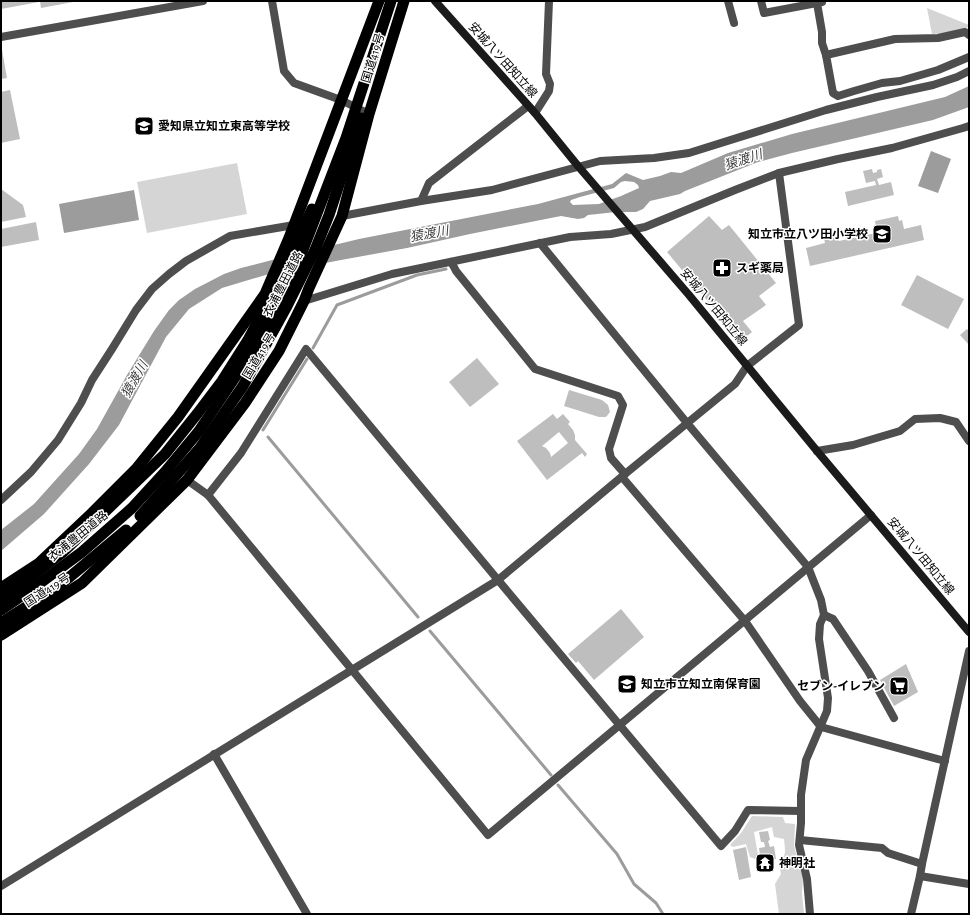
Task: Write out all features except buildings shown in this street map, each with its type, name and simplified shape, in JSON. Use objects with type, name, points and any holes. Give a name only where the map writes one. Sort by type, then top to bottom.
[{"type":"highway","name":"国道419号","points":[[3,595],[92,513],[136,469],[178,417],[265,294],[289,238],[380,1]]},
{"type":"highway","name":"衣浦豊田道路","points":[[1,610],[82,552],[132,508],[199,432],[242,367],[264,330],[294,273],[346,138],[391,1]]},
{"type":"highway","name":"衣浦豊田道路","points":[[1,623],[60,586],[134,524],[200,448],[243,386],[287,306],[315,250],[329,215],[399,1]]},
{"type":"highway","name":"国道419号","points":[[1,635],[82,583],[187,480],[245,403],[279,351],[304,301],[342,216],[370,114],[404,1]]},
{"type":"highway","name":"衣浦豊田道路","points":[[3,595],[62,553],[165,454],[200,411],[222,381],[251,334],[278,283],[346,138]]},
{"type":"main road","name":"安城八ツ田知立線","points":[[434,1],[535,113],[580,169],[689,295],[817,452],[969,632]]},
{"type":"street","points":[[1,37],[203,1]]},
{"type":"street","points":[[272,1],[284,71],[294,83],[341,100],[370,114]]},
{"type":"street","points":[[535,113],[549,92],[550,84],[546,74],[549,1]]},
{"type":"street","points":[[728,1],[734,24]]},
{"type":"street","points":[[761,1],[764,13],[820,2],[822,43],[826,55],[833,93],[838,96],[882,83],[900,81],[938,70],[969,57]]},
{"type":"street","points":[[826,55],[895,38],[938,38],[965,32],[969,35]]},
{"type":"street","points":[[342,216],[421,201],[492,190],[580,169],[600,161],[654,158],[688,153],[826,110],[933,85],[969,72]]},
{"type":"street","points":[[421,201],[429,183],[528,106]]},
{"type":"street","points":[[304,301],[392,274],[570,237],[611,234],[645,226],[779,173],[892,148],[969,126]]},
{"type":"street","points":[[1,886],[498,580],[735,384],[747,366],[799,325],[779,173]]},
{"type":"street","points":[[1,500],[31,472],[58,440],[81,403],[92,380],[136,310],[152,290],[169,274],[186,261],[230,236],[294,225]]},
{"type":"street","points":[[540,243],[687,423],[808,567],[821,600],[824,615],[820,624],[819,639],[828,698],[827,711],[806,760],[801,794],[802,823],[799,845],[807,879],[810,914]]},
{"type":"street","points":[[451,262],[456,271],[535,369],[618,396],[623,405],[609,449],[611,458],[745,621],[800,701],[820,727],[945,761]]},
{"type":"street","points":[[208,495],[241,453],[306,349],[721,846],[736,831],[748,810],[801,811]]},
{"type":"street","points":[[817,452],[900,431],[915,419],[940,418],[956,422],[969,441]]},
{"type":"street","points":[[187,480],[208,495],[488,834],[620,726],[808,567],[871,516]]},
{"type":"street","points":[[824,615],[833,619],[868,671],[894,718]]},
{"type":"street","points":[[910,914],[920,876],[969,651]]},
{"type":"street","points":[[214,754],[307,914]]},
{"type":"street","points":[[800,840],[882,848],[888,853],[922,864]]},
{"type":"street","points":[[920,876],[969,884]]},
{"type":"shaded area","points":[[927,8],[969,25],[969,27],[949,33],[932,34]]},
{"type":"shaded area","points":[[237,163],[247,214],[147,233],[137,182]]},
{"type":"shaded area","points":[[752,816],[783,817],[785,823],[795,824],[794,846],[803,879],[802,893],[804,914],[779,914],[775,884],[781,874],[779,864],[782,861],[785,852],[785,846],[784,839],[774,837],[772,827],[754,832],[758,855],[755,859],[750,857],[746,844],[733,847],[730,845],[741,833]]},
{"type":"water","name":"猿渡川","points":[[969,86],[969,107],[933,120],[758,162],[680,194],[650,201],[643,209],[636,212],[616,212],[588,215],[584,218],[578,219],[561,216],[407,248],[269,274],[222,288],[189,309],[166,337],[119,425],[89,464],[44,514],[1,551],[1,530],[34,504],[79,454],[97,429],[127,375],[154,331],[169,310],[179,300],[195,289],[224,274],[241,268],[359,239],[538,204],[612,184],[626,173],[643,180],[671,172],[681,173],[728,153],[792,134],[945,97]],"holes":[[[621,182],[634,182],[639,188],[599,204],[573,205],[570,202],[571,200],[580,197],[614,188]]]},
{"type":"water","points":[[931,151],[951,159],[938,193],[918,186]]},
{"type":"water","points":[[134,190],[139,220],[64,233],[59,204]]},
{"type":"waterway","points":[[313,348],[337,305],[417,275],[446,269]]},
{"type":"waterway","points":[[263,430],[307,359]]},
{"type":"waterway","points":[[268,437],[418,617]]},
{"type":"waterway","points":[[430,631],[551,775]]},
{"type":"waterway","points":[[558,785],[617,854],[634,884],[656,903],[663,914]]},
{"type":"place","name":"愛知県立知立東高等学校","points":[[144,126]]},
{"type":"place","name":"知立市立八ツ田小学校","points":[[882,234]]},
{"type":"place","name":"スギ薬局","points":[[722,268]]},
{"type":"place","name":"知立市立知立南保育園","points":[[627,684]]},
{"type":"place","name":"セブン-イレブン","points":[[899,686]]},
{"type":"place","name":"神明社","points":[[765,863]]}]
